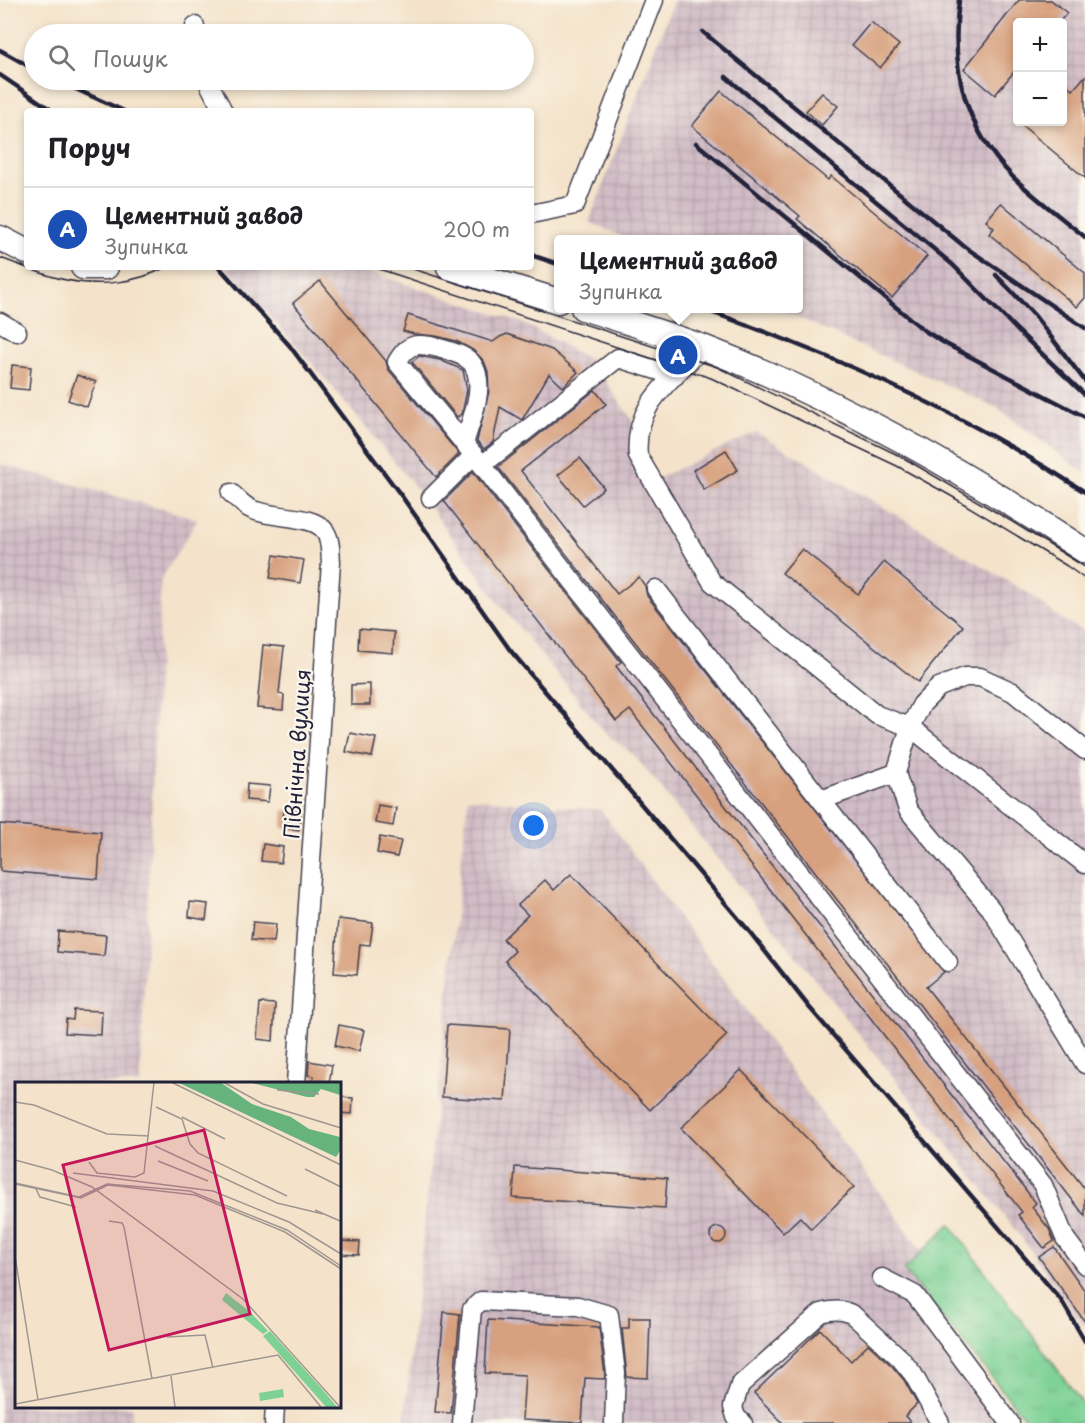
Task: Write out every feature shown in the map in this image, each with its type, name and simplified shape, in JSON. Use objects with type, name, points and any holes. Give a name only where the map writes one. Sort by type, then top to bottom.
[{"type":"main road","points":[[0,238],[24,250]]},
{"type":"main road","points":[[459,270],[554,300]]},
{"type":"main road","points":[[597,313],[703,347],[792,384],[869,421],[943,462],[1085,551]]},
{"type":"street","points":[[534,212],[575,205],[654,0]]},
{"type":"street","points":[[212,90],[221,108]]},
{"type":"street","points":[[0,322],[17,332]]},
{"type":"street","points":[[473,455],[479,389],[478,375],[471,362],[458,354],[425,345],[414,345],[403,352],[396,362],[473,455],[1043,1185],[1065,1238],[1085,1265]]},
{"type":"street","points":[[703,347],[650,402],[638,429],[638,456],[712,582],[877,715],[910,727],[1085,864]]},
{"type":"street","points":[[431,498],[473,455],[618,358],[675,376]]},
{"type":"street","name":"Північна вулиця","points":[[231,493],[249,508],[265,514],[311,522],[324,529],[330,543],[331,562],[296,1082]]},
{"type":"street","points":[[656,589],[948,962]]},
{"type":"street","points":[[1085,750],[1012,692],[980,676],[965,677],[939,687],[922,704],[910,727],[896,772],[908,810],[991,909],[1085,1064]]},
{"type":"street","points":[[821,800],[896,772]]},
{"type":"street","points":[[882,1278],[915,1295],[1010,1423]]},
{"type":"street","points":[[462,1423],[472,1309],[481,1301],[578,1306],[609,1315],[616,1373],[615,1423]]},
{"type":"street","points":[[743,1423],[736,1417],[733,1407],[740,1385],[820,1312],[829,1310],[848,1312],[853,1315],[900,1358],[913,1374],[940,1423]]},
{"type":"street","points":[[274,1423],[275,1408]]},
{"type":"shaded area","points":[[674,0],[1085,0],[1085,473],[997,408],[788,313],[803,313],[803,235],[619,235],[589,222]]},
{"type":"shaded area","points":[[229,270],[363,270],[523,323],[592,361],[634,423],[648,483],[756,432],[1028,593],[1058,617],[1085,632],[1085,1328],[1023,1240],[937,1131],[634,755],[605,733],[498,602],[418,490],[329,383]]},
{"type":"shaded area","points":[[0,464],[198,519],[161,579],[140,1082],[15,1082],[15,1408],[132,1408],[132,1423],[0,1423]]},
{"type":"shaded area","points":[[468,798],[601,810],[937,1272],[942,1347],[997,1423],[404,1423]]},
{"type":"green space","points":[[950,1224],[1080,1400],[1085,1408],[1085,1423],[1029,1423],[904,1270]]},
{"type":"building","points":[[1019,0],[1051,0],[1067,13],[1063,18],[1013,18],[1013,73],[995,95],[964,69]]},
{"type":"building","points":[[871,22],[899,45],[880,68],[852,45]]},
{"type":"building","points":[[1085,76],[1085,178],[1023,126],[1067,126],[1067,85],[1073,90]]},
{"type":"building","points":[[721,91],[828,180],[831,176],[927,256],[892,298],[797,219],[800,216],[692,126]]},
{"type":"building","points":[[822,93],[838,106],[822,125],[806,111]]},
{"type":"building","points":[[1001,203],[1085,273],[1085,298],[1077,307],[989,234],[994,228],[986,221]]},
{"type":"building","points":[[320,281],[386,361],[388,369],[459,454],[436,477],[293,303]]},
{"type":"building","points":[[408,315],[493,342],[507,334],[552,350],[578,372],[563,387],[549,374],[522,420],[500,407],[493,442],[484,449],[477,441],[489,391],[488,372],[484,361],[473,350],[456,341],[403,331]]},
{"type":"building","points":[[419,356],[440,360],[463,370],[467,390],[462,414],[457,417],[412,362]]},
{"type":"building","points":[[12,365],[31,367],[29,390],[10,388]]},
{"type":"building","points":[[77,375],[96,382],[87,407],[68,400]]},
{"type":"building","points":[[595,390],[606,404],[521,471],[617,594],[639,577],[645,586],[647,596],[944,972],[926,987],[1085,1189],[1085,1216],[498,467]]},
{"type":"building","points":[[726,450],[738,470],[704,490],[693,470]]},
{"type":"building","points":[[580,458],[604,488],[583,505],[558,475]]},
{"type":"building","points":[[473,472],[621,662],[616,666],[1036,1203],[1032,1207],[1049,1229],[1054,1241],[1044,1248],[1018,1215],[1022,1212],[630,710],[616,721],[444,501]]},
{"type":"building","points":[[802,549],[858,594],[884,562],[963,626],[918,682],[782,573]]},
{"type":"building","points":[[274,555],[304,560],[300,583],[270,578]]},
{"type":"building","points":[[359,629],[394,632],[393,653],[358,650]]},
{"type":"building","points":[[263,645],[284,647],[279,694],[284,695],[283,710],[257,708]]},
{"type":"building","points":[[370,684],[370,705],[351,705],[351,685]]},
{"type":"building","points":[[350,733],[376,738],[372,757],[346,752]]},
{"type":"building","points":[[247,784],[270,786],[268,802],[246,800]]},
{"type":"building","points":[[378,805],[396,808],[393,826],[375,823]]},
{"type":"building","points":[[284,810],[301,811],[299,830],[282,828]]},
{"type":"building","points":[[0,824],[101,832],[98,879],[0,871]]},
{"type":"building","points":[[380,837],[401,841],[397,857],[377,853]]},
{"type":"building","points":[[263,844],[283,847],[281,863],[261,861]]},
{"type":"building","points":[[571,874],[727,1035],[650,1110],[505,961],[515,951],[503,939],[528,915],[518,905],[545,880],[554,890]]},
{"type":"building","points":[[190,902],[208,904],[206,920],[189,917]]},
{"type":"building","points":[[338,919],[373,923],[370,945],[360,944],[357,975],[334,973]]},
{"type":"building","points":[[253,922],[276,924],[274,942],[251,940]]},
{"type":"building","points":[[58,931],[106,935],[104,956],[57,952]]},
{"type":"building","points":[[260,1003],[275,1004],[273,1041],[257,1039]]},
{"type":"building","points":[[74,1010],[102,1011],[101,1035],[65,1033],[66,1019],[73,1020]]},
{"type":"building","points":[[339,1025],[364,1030],[359,1051],[335,1046]]},
{"type":"building","points":[[447,1025],[510,1029],[505,1101],[442,1097]]},
{"type":"building","points":[[309,1061],[332,1065],[329,1082],[313,1082],[314,1076],[308,1075]]},
{"type":"building","points":[[741,1070],[854,1187],[811,1229],[800,1217],[783,1233],[681,1128]]},
{"type":"building","points":[[340,1097],[353,1098],[352,1114],[340,1113]]},
{"type":"building","points":[[515,1167],[667,1178],[665,1208],[513,1198]]},
{"type":"building","points":[[715,1227],[721,1227],[726,1235],[724,1241],[715,1243],[710,1238],[710,1232]]},
{"type":"building","points":[[340,1241],[360,1242],[359,1255],[340,1254]]},
{"type":"building","points":[[1054,1247],[1085,1291],[1085,1322],[1039,1257]]},
{"type":"building","points":[[444,1312],[460,1314],[451,1413],[435,1412]]},
{"type":"building","points":[[629,1318],[650,1318],[648,1378],[627,1377],[622,1328],[629,1328]]},
{"type":"building","points":[[488,1320],[599,1327],[605,1376],[604,1379],[585,1378],[582,1423],[522,1420],[525,1375],[485,1373]]},
{"type":"building","points":[[820,1329],[851,1361],[868,1344],[892,1366],[904,1380],[917,1404],[905,1416],[911,1423],[783,1423],[754,1393]]},
{"type":"tram line","points":[[0,258],[24,267]]},
{"type":"tram line","points":[[33,270],[58,278],[91,283],[130,280],[159,270]]},
{"type":"tram line","points":[[382,270],[711,378],[897,466],[951,496],[1085,579]]},
{"type":"tram line","points":[[416,270],[717,367],[902,457],[1085,567]]},
{"type":"railway","points":[[959,0],[957,25],[959,73],[964,96],[983,139],[1014,178],[1085,237]]},
{"type":"railway","points":[[703,32],[965,247],[1085,328]]},
{"type":"railway","points":[[0,50],[24,63]]},
{"type":"railway","points":[[0,75],[49,108]]},
{"type":"railway","points":[[726,77],[953,265],[1085,395]]},
{"type":"railway","points":[[78,90],[117,108]]},
{"type":"railway","points":[[696,143],[925,331],[1085,417]]},
{"type":"railway","points":[[534,256],[554,263]]},
{"type":"railway","points":[[222,270],[289,345],[403,498],[510,650],[749,931],[809,1007],[1061,1300],[1085,1341]]},
{"type":"railway","points":[[996,275],[1034,315],[1085,381]]},
{"type":"railway","points":[[713,313],[831,358],[906,392],[1015,449],[1085,492]]},
{"type":"place","name":"Цементний завод","points":[[678,355]]}]
